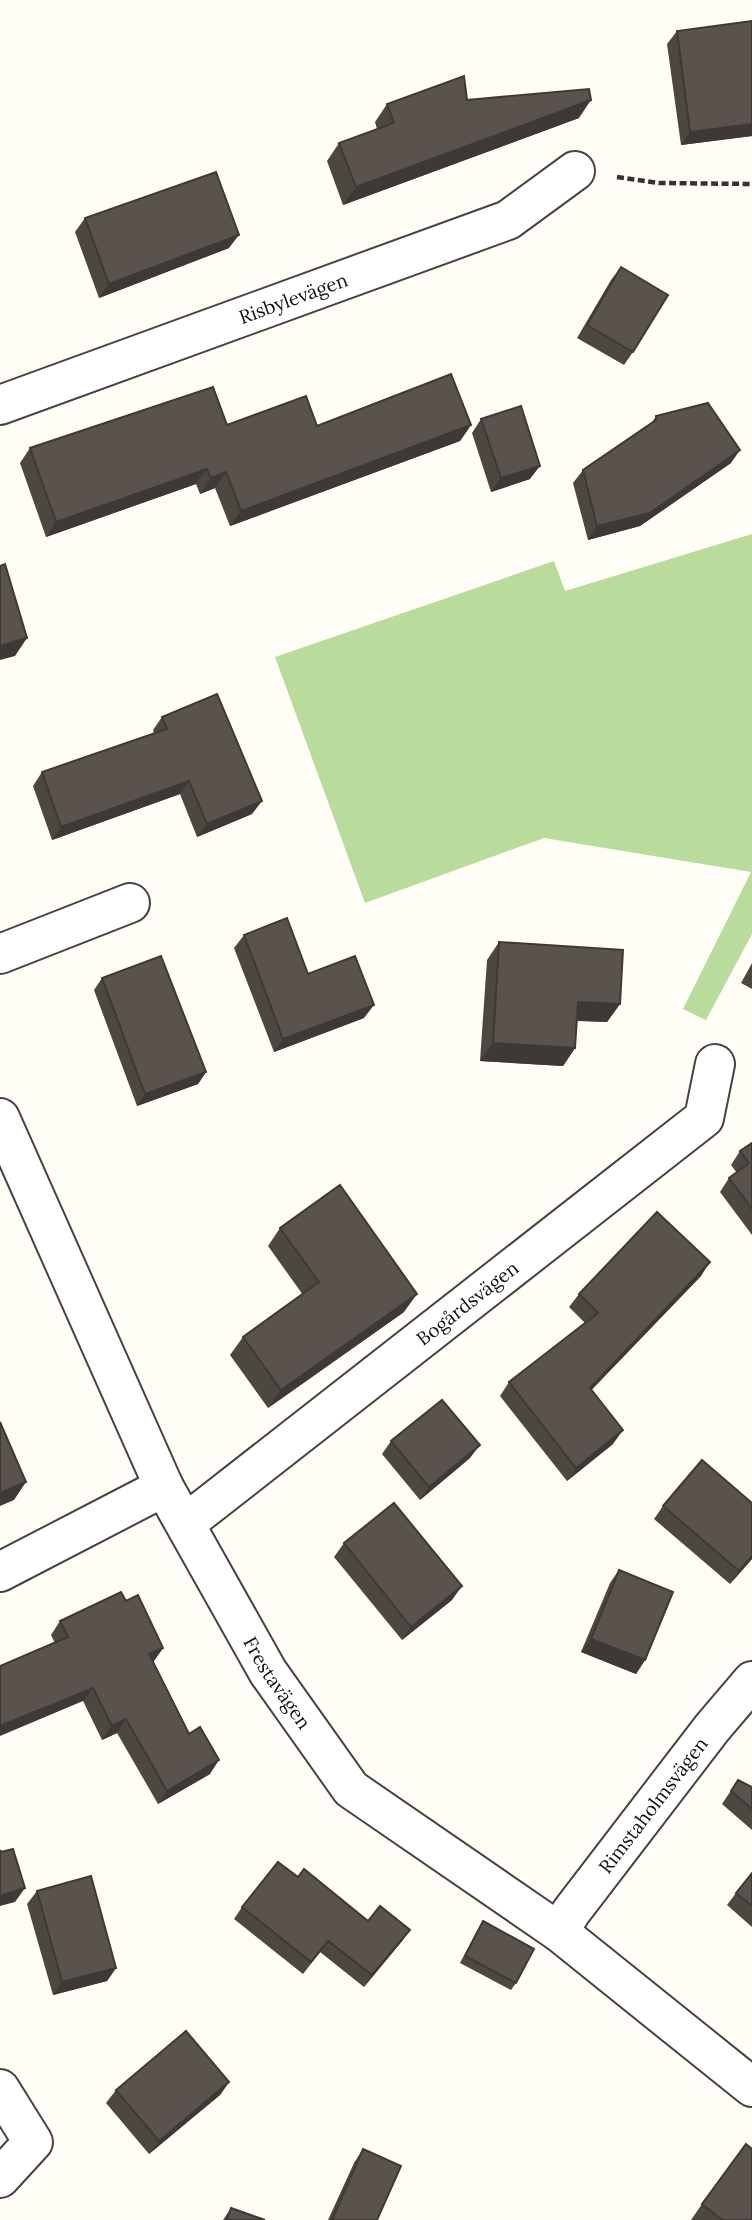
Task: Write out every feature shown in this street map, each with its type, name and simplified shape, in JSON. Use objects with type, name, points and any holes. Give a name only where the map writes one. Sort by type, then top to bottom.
[{"type":"street","name":"Risbylevägen","points":[[0,405],[508,220],[575,171]]},
{"type":"street","points":[[0,954],[130,903]]},
{"type":"street","name":"Bogårdsvägen","points":[[186,1523],[704,1118],[715,1064]]},
{"type":"street","name":"Frestavägen","points":[[0,1118],[164,1487],[268,1672],[351,1788],[559,1932],[752,2087]]},
{"type":"street","points":[[0,1572],[164,1487]]},
{"type":"street","name":"Rimstaholmsvägen","points":[[559,1932],[703,1739],[752,1681]]},
{"type":"street","points":[[0,2089],[33,2142],[0,2178]]},
{"type":"path","points":[[575,171],[659,183],[752,184]]},
{"type":"green space","points":[[752,534],[752,934],[706,1020],[683,1009],[751,872],[544,838],[365,903],[275,657],[554,561],[565,591]]},
{"type":"building","points":[[752,21],[752,124],[690,132],[677,31]]},
{"type":"building","points":[[464,76],[467,100],[589,89],[591,100],[356,187],[339,143],[394,123],[387,104]]},
{"type":"building","points":[[216,172],[239,235],[109,284],[85,218]]},
{"type":"building","points":[[621,267],[668,295],[633,352],[587,325]]},
{"type":"building","points":[[451,374],[471,425],[241,511],[226,472],[211,478],[207,469],[56,522],[30,448],[213,387],[227,425],[306,396],[317,426]]},
{"type":"building","points":[[708,403],[740,450],[650,513],[597,526],[583,470],[656,420],[656,416]]},
{"type":"building","points":[[521,406],[540,466],[501,478],[481,419]]},
{"type":"building","points":[[5,564],[27,638],[0,646],[0,566]]},
{"type":"building","points":[[217,694],[262,801],[207,824],[189,781],[61,827],[42,772],[167,729],[162,717]]},
{"type":"building","points":[[287,918],[308,974],[355,956],[374,1005],[283,1039],[244,935]]},
{"type":"building","points":[[499,942],[623,950],[620,1004],[578,1002],[575,1048],[493,1043]]},
{"type":"building","points":[[161,956],[206,1072],[145,1094],[102,978]]},
{"type":"building","points":[[752,1143],[752,1209],[729,1178],[749,1163],[740,1151]]},
{"type":"building","points":[[340,1185],[417,1294],[281,1390],[243,1337],[319,1282],[280,1228]]},
{"type":"building","points":[[657,1212],[710,1262],[590,1388],[623,1430],[576,1468],[509,1382],[598,1313],[579,1294]]},
{"type":"building","points":[[442,1400],[480,1445],[429,1487],[391,1441]]},
{"type":"building","points":[[0,1422],[26,1482],[0,1493]]},
{"type":"building","points":[[702,1460],[752,1503],[752,1556],[739,1571],[663,1506]]},
{"type":"building","points":[[394,1503],[462,1586],[411,1627],[344,1543]]},
{"type":"building","points":[[619,1570],[673,1592],[645,1660],[591,1639]]},
{"type":"building","points":[[121,1592],[126,1601],[138,1595],[163,1648],[149,1654],[189,1734],[200,1727],[219,1760],[167,1791],[126,1719],[112,1726],[93,1688],[0,1726],[0,1666],[68,1637],[60,1621]]},
{"type":"building","points":[[738,1780],[752,1787],[752,1809],[731,1791]]},
{"type":"building","points":[[13,1849],[25,1888],[0,1896],[0,1850]]},
{"type":"building","points":[[278,1862],[298,1877],[304,1869],[368,1921],[380,1906],[410,1930],[372,1975],[328,1941],[311,1962],[242,1907]]},
{"type":"building","points":[[752,1873],[752,1906],[736,1893]]},
{"type":"building","points":[[91,1876],[116,1968],[62,1982],[37,1891]]},
{"type":"building","points":[[483,1921],[534,1949],[516,1983],[465,1956]]},
{"type":"building","points":[[186,2031],[229,2082],[159,2141],[116,2090]]},
{"type":"building","points":[[746,2144],[752,2149],[752,2220],[722,2220],[702,2204]]},
{"type":"building","points":[[363,2149],[401,2166],[377,2220],[332,2220]]},
{"type":"building","points":[[231,2208],[265,2220],[227,2220]]}]
